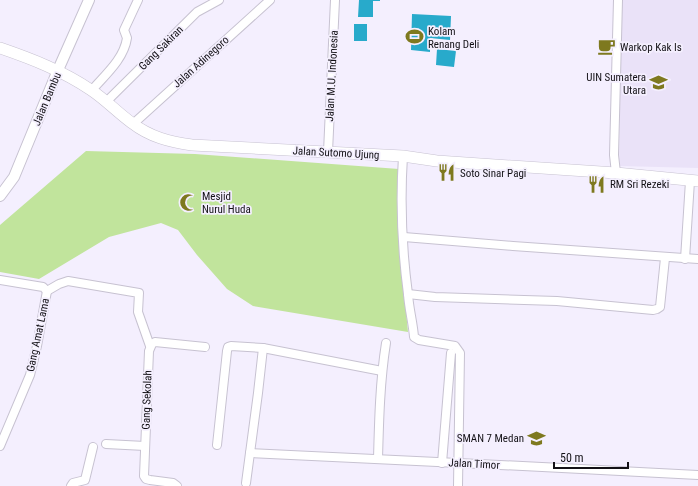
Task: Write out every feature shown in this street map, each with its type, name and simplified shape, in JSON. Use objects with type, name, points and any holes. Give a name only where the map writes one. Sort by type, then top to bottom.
[{"type":"main road","name":"Jalan Sutomo Ujung","points":[[0,48],[39,61],[58,70],[92,90],[132,124],[168,141],[192,145],[403,156],[437,161],[616,173],[694,181]]},
{"type":"street","name":"Jalan Bambu","points":[[0,196],[14,177],[58,70],[90,0]]},
{"type":"street","points":[[92,90],[119,59],[124,50],[127,38],[124,30],[138,0]]},
{"type":"street","name":"Gang Sakiran","points":[[106,102],[197,12],[219,0]]},
{"type":"street","name":"Jalan Adinegoro","points":[[132,124],[270,0]]},
{"type":"street","name":"Jalan M.U. Indonesia","points":[[328,152],[335,0]]},
{"type":"street","points":[[616,173],[614,155],[618,0]]},
{"type":"street","points":[[403,156],[401,180],[404,237],[408,294],[414,337],[416,339],[455,346],[460,353],[458,486]]},
{"type":"street","points":[[685,259],[694,181]]},
{"type":"street","points":[[404,237],[666,258],[698,259]]},
{"type":"street","points":[[408,294],[435,297],[557,301],[653,310],[660,307],[666,258]]},
{"type":"street","name":"Gang Amat Lama","points":[[0,280],[43,287],[47,291],[30,375],[0,446]]},
{"type":"street","points":[[47,291],[68,281],[139,293],[138,312],[150,346],[154,342],[205,347]]},
{"type":"street","points":[[378,458],[379,405],[386,343]]},
{"type":"street","name":"Gang Sekolah","points":[[150,346],[144,473],[146,479],[173,483],[177,486]]},
{"type":"street","points":[[217,445],[228,347],[263,348],[382,371]]},
{"type":"street","points":[[246,483],[263,348]]},
{"type":"street","points":[[442,463],[451,353]]},
{"type":"street","points":[[106,444],[145,446]]},
{"type":"street","points":[[71,486],[73,483],[85,480],[93,447]]},
{"type":"street","name":"Jalan Timor","points":[[250,454],[378,458],[458,464],[698,475]]},
{"type":"shaded area","name":"UIN Sumatera Utara","points":[[622,0],[698,0],[698,168],[619,166]]},
{"type":"green space","points":[[86,151],[195,154],[399,169],[399,234],[408,332],[253,306],[227,289],[197,255],[178,230],[161,223],[109,237],[39,279],[0,272],[0,225]]},
{"type":"water","points":[[359,0],[380,0],[373,1],[373,17],[358,17]]},
{"type":"water","points":[[412,14],[451,16],[450,40],[430,38],[430,52],[411,50]]},
{"type":"water","points":[[354,24],[367,24],[367,41],[354,41]]},
{"type":"water","name":"Kolam Renang Deli","points":[[437,49],[456,51],[454,67],[436,65]]},
{"type":"place","name":"Kolam Renang Deli","points":[[415,37]]},
{"type":"place","name":"Warkop Kak Is","points":[[607,47]]},
{"type":"place","name":"UIN Sumatera Utara","points":[[659,83]]},
{"type":"place","name":"Soto Sinar Pagi","points":[[447,173]]},
{"type":"place","name":"RM Sri Rezeki","points":[[597,184]]},
{"type":"place","name":"Mesjid Nurul Huda","points":[[189,202]]},
{"type":"place","name":"SMAN 7 Medan","points":[[537,438]]}]
